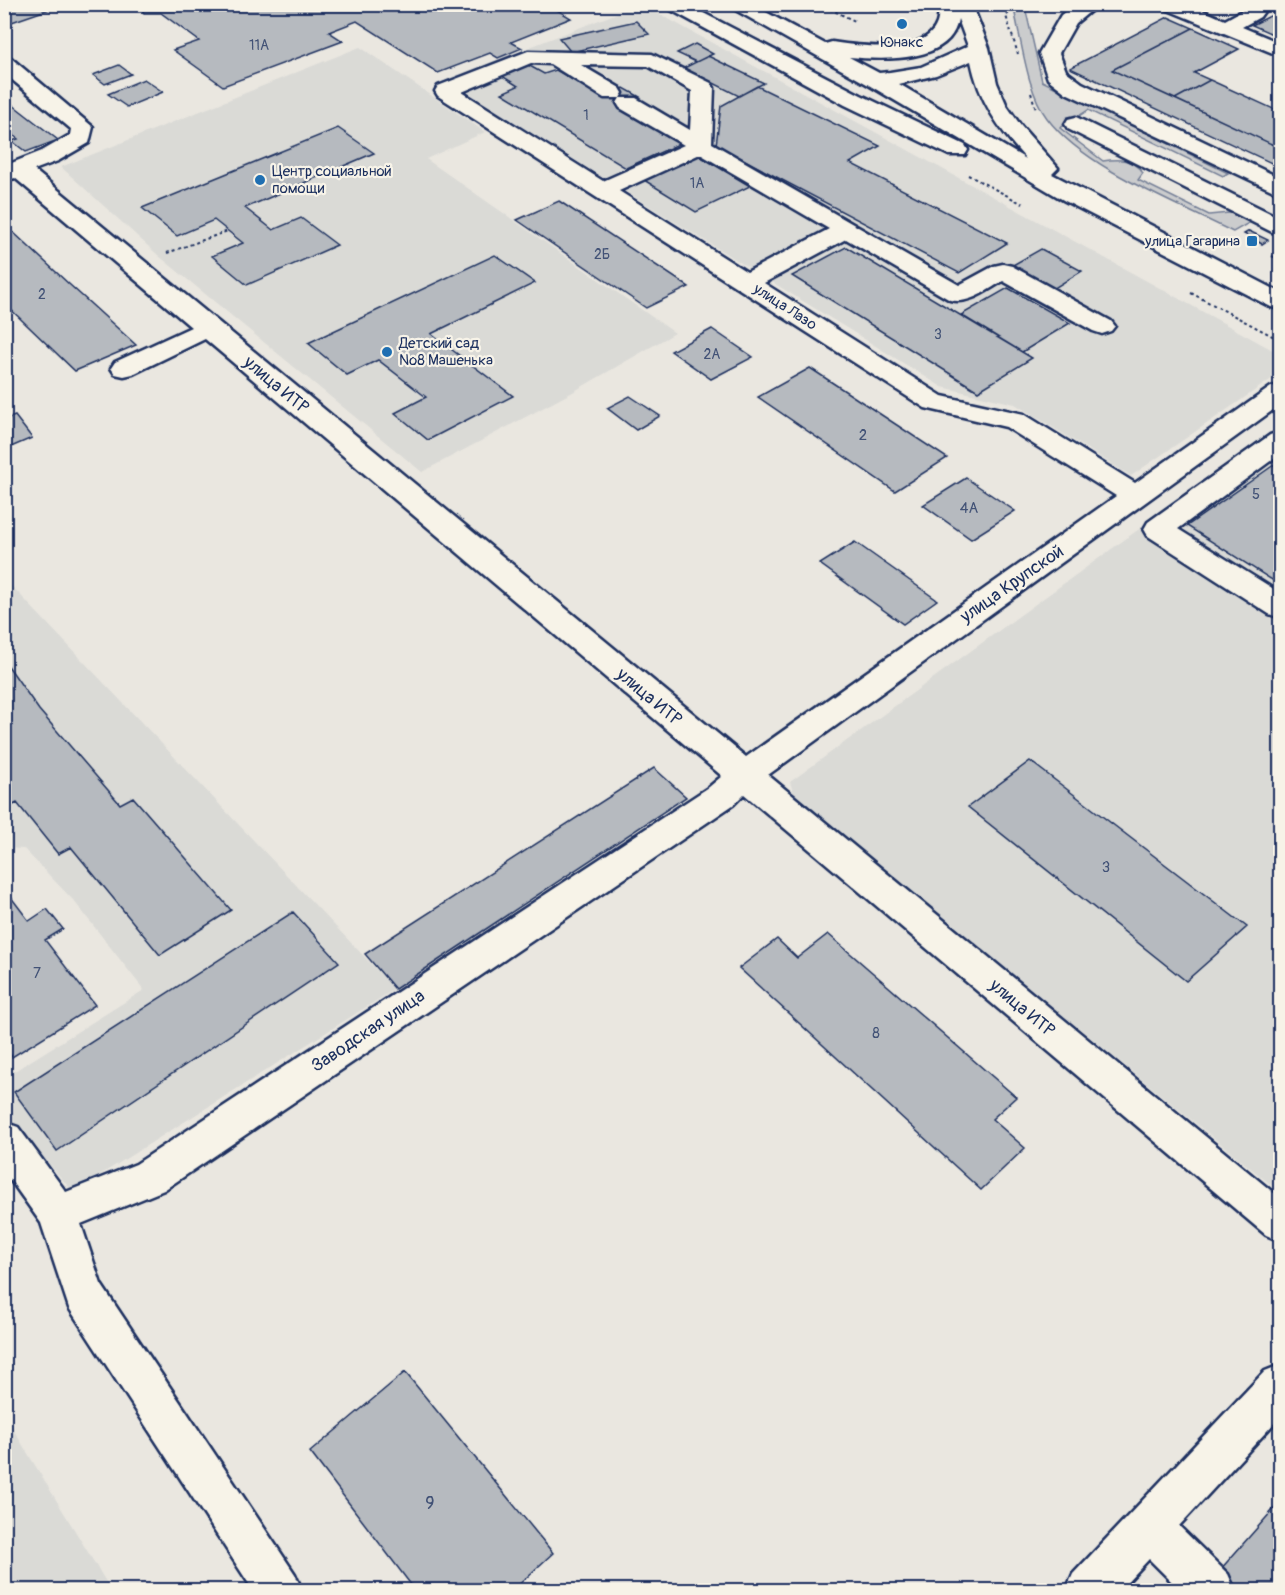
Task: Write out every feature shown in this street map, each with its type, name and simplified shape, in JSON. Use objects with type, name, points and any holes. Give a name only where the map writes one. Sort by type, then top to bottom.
[{"type":"street","points":[[670,4],[950,147],[1073,196]]},
{"type":"street","points":[[735,4],[875,79],[1073,196],[1281,302]]},
{"type":"street","points":[[1089,4],[1068,19],[1049,53],[1056,74],[1074,88],[1281,187]]},
{"type":"street","points":[[1226,28],[1253,13],[1256,10],[1251,4]]},
{"type":"street","points":[[813,45],[872,54],[917,49],[932,43],[943,28],[949,12],[961,5],[979,48],[986,83],[996,106],[1013,131],[1073,196]]},
{"type":"street","points":[[1179,6],[1281,50]]},
{"type":"street","points":[[875,79],[901,80],[924,74],[979,48]]},
{"type":"street","name":"улица Лазо","points":[[555,58],[528,57],[446,91],[934,402],[1015,420],[1136,496]]},
{"type":"street","points":[[555,58],[959,295],[1003,271],[1102,326]]},
{"type":"street","points":[[555,58],[652,60],[703,88],[701,145]]},
{"type":"street","name":"улица ИТР","points":[[6,65],[82,127],[81,138],[65,149],[11,172],[208,328],[1281,1222]]},
{"type":"street","points":[[1076,124],[1281,227]]},
{"type":"street","points":[[602,190],[701,145]]},
{"type":"street","points":[[790,260],[809,208]]},
{"type":"street","points":[[747,282],[846,230]]},
{"type":"street","points":[[123,368],[208,328]]},
{"type":"street","name":"улица Крупской","points":[[743,776],[1279,396]]},
{"type":"street","points":[[1281,441],[1158,529],[1281,607]]},
{"type":"street","name":"Заводская улица","points":[[58,1214],[150,1177],[721,796],[743,776]]},
{"type":"street","points":[[4,1138],[58,1214],[84,1294],[279,1590]]},
{"type":"street","points":[[1089,1590],[1281,1386]]},
{"type":"street","points":[[1148,1527],[1212,1590]]},
{"type":"path","points":[[819,4],[855,22]]},
{"type":"shaded area","points":[[643,5],[1280,354],[1280,373],[1131,476],[1015,404],[942,387],[445,80]]},
{"type":"shaded area","points":[[1023,5],[1030,5],[1025,7],[1042,81],[1228,173],[1223,176],[1088,110],[1060,128],[1103,161],[1130,162],[1143,173],[1138,180],[1209,215],[1239,212],[1254,220],[1233,232],[1108,169],[1063,136],[1040,108],[1030,82],[1015,14]]},
{"type":"shaded area","points":[[360,47],[485,132],[426,159],[675,333],[571,393],[422,472],[159,256],[61,167]]},
{"type":"shaded area","points":[[1280,427],[1280,1192],[795,797],[790,782]]},
{"type":"shaded area","points":[[5,579],[395,989],[73,1192],[5,1112],[5,1077],[144,990],[74,901],[24,849],[5,848]]},
{"type":"shaded area","points":[[5,1416],[111,1590],[5,1590]]},
{"type":"building","points":[[4,4],[64,4],[6,24]]},
{"type":"building","points":[[144,4],[547,4],[571,18],[511,42],[522,48],[498,58],[490,53],[438,73],[357,21],[329,32],[343,41],[223,86],[173,50],[199,41],[161,13],[144,13],[141,8]]},
{"type":"building","points":[[1280,13],[1279,37],[1252,25]]},
{"type":"building","points":[[1168,17],[1193,28],[1112,70],[1280,148],[1280,167],[1070,68]]},
{"type":"building","points":[[636,21],[649,34],[571,52],[559,38]]},
{"type":"building","points":[[1193,28],[1239,49],[1194,73],[1210,80],[1175,99],[1112,70]]},
{"type":"building","points":[[695,44],[713,54],[696,62],[677,53]]},
{"type":"building","points":[[708,56],[764,83],[739,96],[684,68]]},
{"type":"building","points":[[119,65],[131,74],[105,84],[93,75]]},
{"type":"building","points":[[528,65],[544,74],[556,70],[602,97],[624,88],[640,97],[619,107],[681,143],[626,168],[502,93],[518,86],[502,76]]},
{"type":"building","points":[[144,79],[163,92],[127,107],[108,94]]},
{"type":"building","points":[[1210,80],[1280,112],[1280,148],[1175,99]]},
{"type":"building","points":[[757,86],[880,146],[850,163],[1007,243],[959,273],[716,145],[721,106]]},
{"type":"building","points":[[4,98],[58,140],[26,152],[12,141],[18,139],[4,128]]},
{"type":"building","name":"Центр социальной помощи","points":[[338,128],[374,153],[245,208],[273,230],[301,218],[337,245],[247,285],[212,256],[243,243],[214,220],[177,236],[142,208]]},
{"type":"building","points":[[698,155],[750,186],[696,212],[644,180]]},
{"type":"building","points":[[559,201],[689,287],[646,308],[517,220]]},
{"type":"building","points":[[1249,231],[1268,240],[1262,244],[1244,234]]},
{"type":"building","points":[[13,232],[136,345],[75,371],[4,303],[4,235]]},
{"type":"building","points":[[846,247],[1032,358],[978,391],[792,276]]},
{"type":"building","points":[[1041,249],[1082,271],[1053,289],[1011,266]]},
{"type":"building","name":"Детский сад №8 Машенька","points":[[495,255],[535,283],[431,334],[513,396],[428,440],[395,413],[426,397],[378,360],[347,375],[308,343]]},
{"type":"building","points":[[1008,288],[1070,323],[1022,352],[961,315]]},
{"type":"building","points":[[712,329],[753,357],[711,379],[671,351]]},
{"type":"building","points":[[810,368],[947,458],[895,491],[758,397]]},
{"type":"building","points":[[630,396],[660,416],[636,430],[607,408]]},
{"type":"building","points":[[15,416],[32,438],[4,450],[4,420]]},
{"type":"building","points":[[1278,462],[1280,463],[1280,585],[1187,526]]},
{"type":"building","points":[[966,478],[1015,511],[971,539],[923,505]]},
{"type":"building","points":[[855,542],[937,600],[903,624],[820,564]]},
{"type":"building","points":[[4,660],[39,710],[120,804],[133,797],[231,910],[160,955],[71,847],[58,854],[17,803],[4,810]]},
{"type":"building","points":[[1030,761],[1247,927],[1186,981],[968,807]]},
{"type":"building","points":[[654,768],[686,797],[395,989],[365,954]]},
{"type":"building","points":[[4,888],[29,921],[47,909],[63,929],[45,940],[95,1005],[12,1057],[4,1046]]},
{"type":"building","points":[[293,912],[339,962],[57,1151],[14,1092]]},
{"type":"building","points":[[828,934],[1016,1097],[992,1119],[1025,1148],[981,1190],[739,968],[777,939],[797,958]]},
{"type":"building","points":[[405,1372],[553,1553],[513,1590],[415,1590],[310,1452]]},
{"type":"building","points":[[1280,1502],[1280,1590],[1241,1590],[1220,1570]]},
{"type":"place","name":"Юнакс","points":[[902,24]]},
{"type":"place","name":"Центр социальной помощи","points":[[260,180]]},
{"type":"place","name":"улица Гагарина","points":[[1252,241]]},
{"type":"place","name":"Детский сад №8 Машенька","points":[[387,352]]}]
